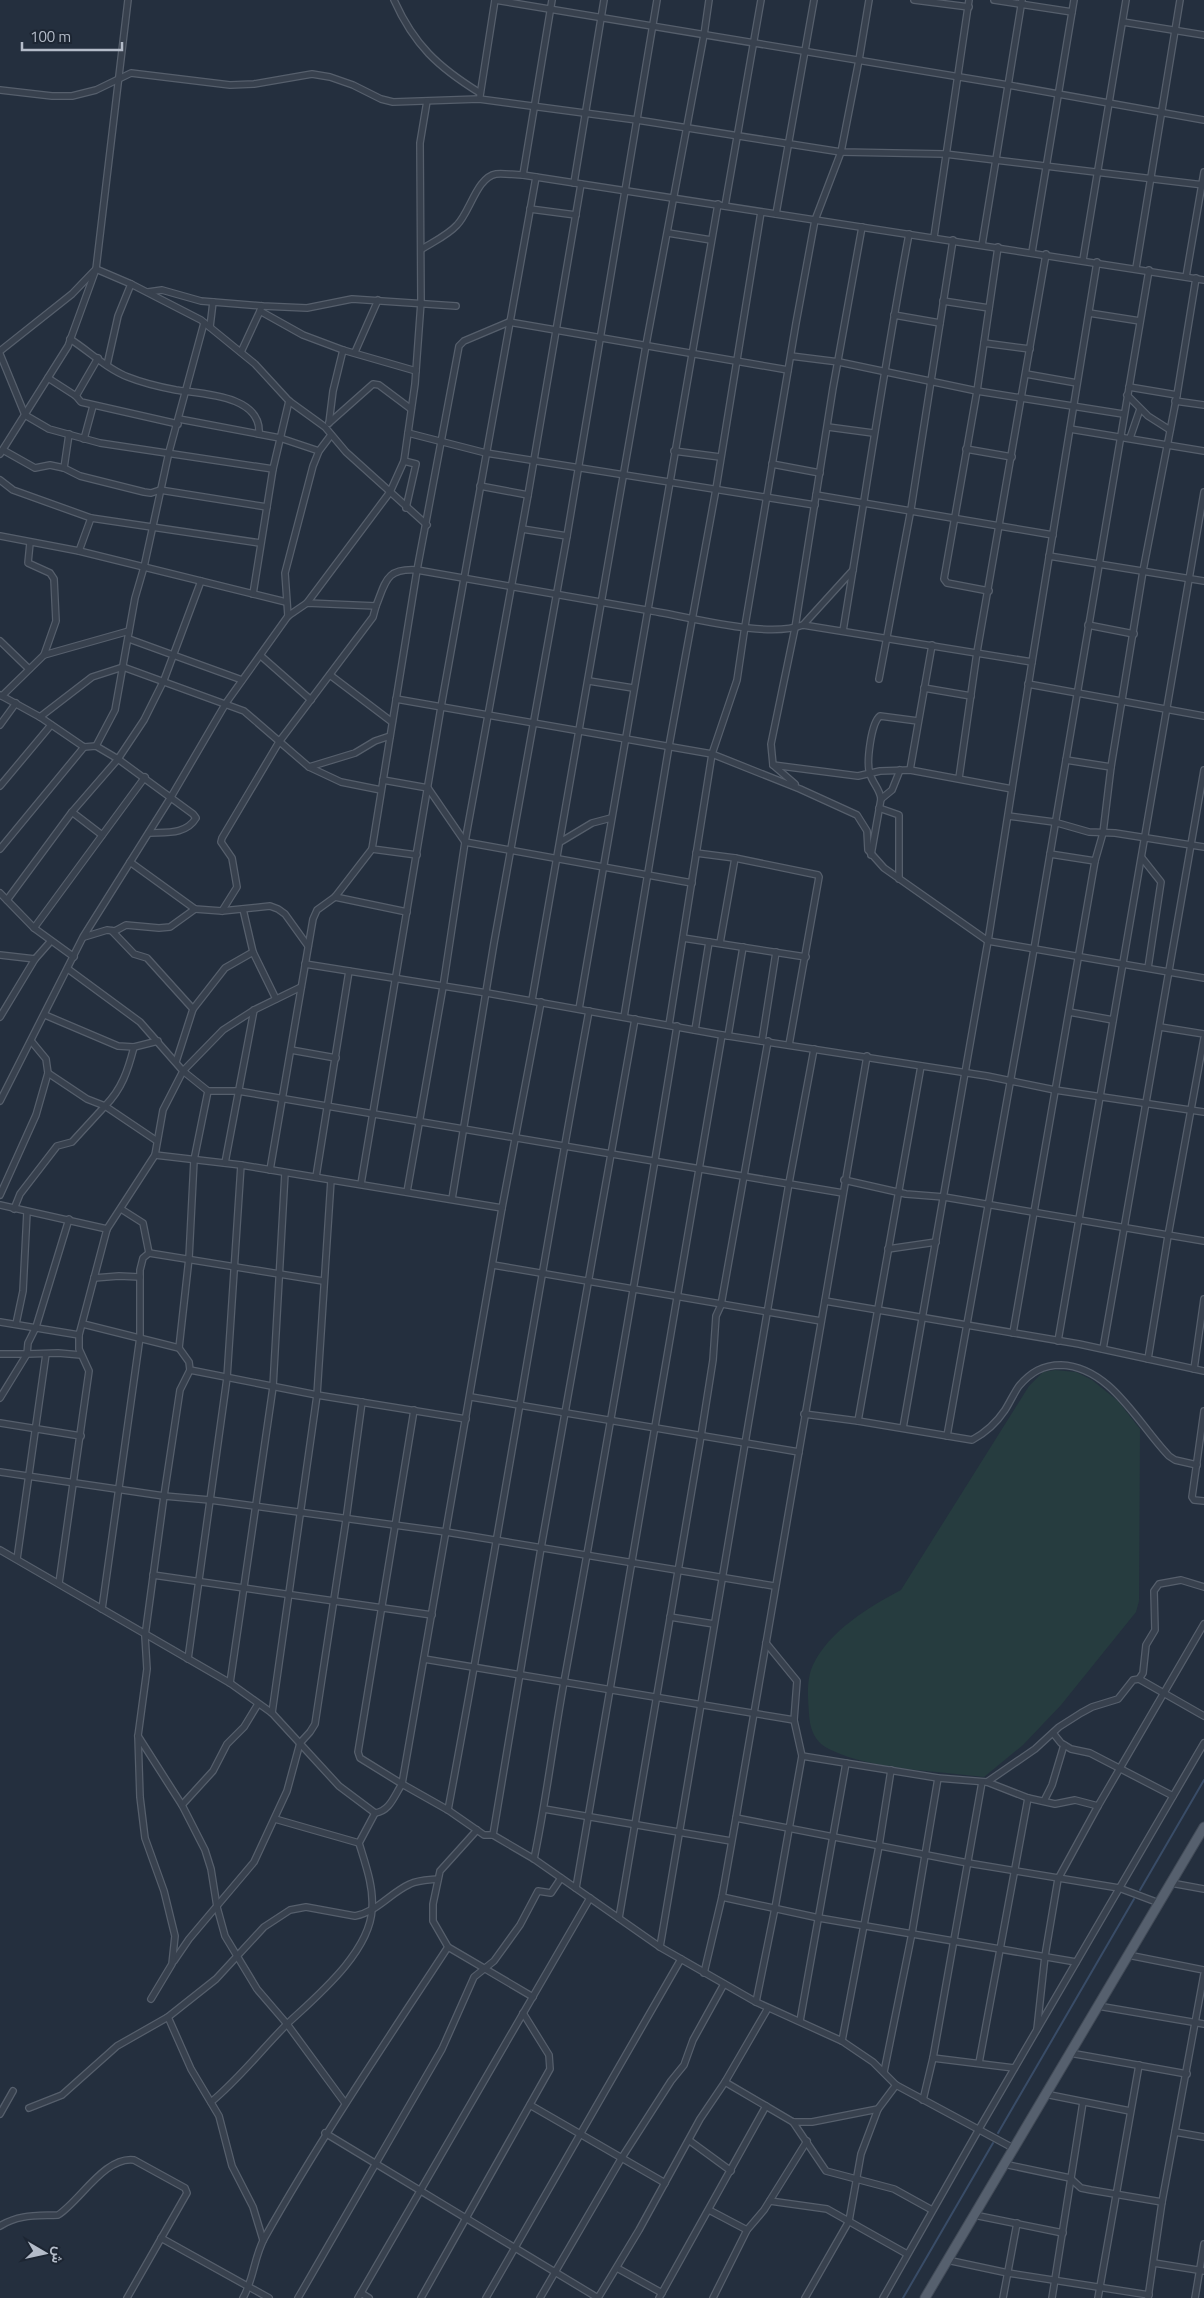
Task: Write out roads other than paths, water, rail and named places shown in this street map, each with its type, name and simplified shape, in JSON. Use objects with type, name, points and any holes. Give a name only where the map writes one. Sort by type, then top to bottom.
[{"type":"main road","points":[[925,2298],[1204,1829]]},
{"type":"street","points":[[128,0],[96,269],[70,338],[48,378],[1,452],[35,468],[50,465],[64,468],[80,476],[144,492],[150,493],[160,490],[267,507]]},
{"type":"street","points":[[394,0],[404,24],[433,59],[480,96]]},
{"type":"street","points":[[480,96],[495,0],[1008,85],[1204,120]]},
{"type":"street","points":[[523,175],[552,0]]},
{"type":"street","points":[[407,1192],[443,987],[465,842],[522,529],[576,215],[586,113],[604,0]]},
{"type":"street","points":[[452,1200],[555,595],[579,467],[599,338],[657,0]]},
{"type":"street","points":[[532,1000],[557,858],[562,841],[646,345],[668,233],[709,0]]},
{"type":"street","points":[[725,206],[761,0]]},
{"type":"street","points":[[776,214],[814,0]]},
{"type":"street","points":[[669,1025],[712,754],[736,680],[815,220],[841,152],[860,60],[869,0]]},
{"type":"street","points":[[914,0],[969,8]]},
{"type":"street","points":[[934,238],[945,154],[970,0]]},
{"type":"street","points":[[994,0],[1022,2],[1072,12]]},
{"type":"street","points":[[1032,252],[1074,0]]},
{"type":"street","points":[[1083,260],[1126,0]]},
{"type":"street","points":[[1136,268],[1180,0]]},
{"type":"street","points":[[982,245],[1022,2]]},
{"type":"street","points":[[1123,22],[1204,35]]},
{"type":"street","points":[[0,90],[52,96],[72,96],[96,90],[131,73],[230,85],[254,84],[312,74],[330,77],[353,85],[381,99],[393,102],[480,96],[534,106],[686,127],[841,152],[945,154],[1203,185]]},
{"type":"street","points":[[0,1101],[12,1075],[32,1042],[84,937],[171,797],[226,703],[288,616],[307,603],[390,492],[404,461],[416,371],[421,302],[420,143],[426,101]]},
{"type":"street","points":[[1186,277],[1204,172]]},
{"type":"street","points":[[422,249],[458,225],[483,181],[490,175],[498,174],[523,175],[718,204],[1204,280]]},
{"type":"street","points":[[362,1184],[441,707],[536,177]]},
{"type":"street","points":[[579,1009],[668,483],[692,353],[710,240],[718,204]]},
{"type":"street","points":[[530,209],[576,215]]},
{"type":"street","points":[[624,1017],[669,746],[716,489],[761,212]]},
{"type":"street","points":[[800,789],[777,770],[773,764],[771,744],[795,628],[837,367],[862,227]]},
{"type":"street","points":[[668,233],[710,240]]},
{"type":"street","points":[[844,631],[865,502],[873,433],[909,234]]},
{"type":"street","points":[[879,679],[911,509],[953,240]]},
{"type":"street","points":[[989,591],[947,582],[944,579],[977,390],[998,247]]},
{"type":"street","points":[[958,778],[1046,254]]},
{"type":"street","points":[[903,1428],[988,941],[1097,262]]},
{"type":"street","points":[[96,269],[132,284],[204,322],[255,364],[289,401],[327,425]]},
{"type":"street","points":[[96,269],[72,294],[0,352],[25,415],[49,429],[100,443],[169,452],[273,470]]},
{"type":"street","points":[[947,1436],[1034,949],[1149,270]]},
{"type":"street","points":[[1013,1333],[1095,861],[1103,832],[1111,767],[1143,571],[1176,398],[1196,278]]},
{"type":"street","points":[[107,366],[118,316],[132,284]]},
{"type":"street","points":[[148,292],[162,290],[180,296],[261,309],[307,308],[343,299],[421,302],[456,306]]},
{"type":"street","points":[[355,352],[378,300]]},
{"type":"street","points":[[944,301],[989,308]]},
{"type":"street","points":[[210,327],[213,302]]},
{"type":"street","points":[[261,309],[303,335],[343,350],[416,371]]},
{"type":"street","points":[[241,352],[261,309]]},
{"type":"street","points":[[1089,313],[1140,321]]},
{"type":"street","points":[[894,315],[940,323]]},
{"type":"street","points":[[96,746],[115,710],[135,598],[144,566],[169,452],[179,421],[204,322]]},
{"type":"street","points":[[270,1170],[315,914],[335,897],[372,849],[417,570],[427,526],[440,442],[459,346],[509,322],[788,370]]},
{"type":"street","points":[[70,338],[107,366],[126,377],[150,385],[220,396],[247,409],[256,417],[259,425],[259,434]]},
{"type":"street","points":[[984,343],[1030,349]]},
{"type":"street","points":[[343,350],[327,425],[331,435],[346,452],[427,526]]},
{"type":"street","points":[[791,356],[839,362],[977,390],[1124,414]]},
{"type":"street","points":[[76,396],[98,358]]},
{"type":"street","points":[[1026,374],[1077,383]]},
{"type":"street","points":[[48,378],[76,396],[81,402],[93,406],[280,438],[319,451]]},
{"type":"street","points":[[327,425],[372,384],[379,385],[411,409]]},
{"type":"street","points":[[1129,387],[1204,405]]},
{"type":"street","points":[[1127,396],[1148,416],[1170,430]]},
{"type":"street","points":[[253,594],[273,470],[289,401]]},
{"type":"street","points":[[84,439],[93,406]]},
{"type":"street","points":[[1130,438],[1140,409]]},
{"type":"street","points":[[828,427],[873,433]]},
{"type":"street","points":[[1070,429],[1204,451]]},
{"type":"street","points":[[408,433],[486,453],[815,505]]},
{"type":"street","points":[[64,468],[69,434]]},
{"type":"street","points":[[288,616],[285,573],[309,481],[319,451],[331,435]]},
{"type":"street","points":[[966,449],[1012,457]]},
{"type":"street","points":[[674,451],[720,457]]},
{"type":"street","points":[[404,461],[416,464],[406,508]]},
{"type":"street","points":[[772,464],[820,473]]},
{"type":"street","points":[[0,480],[13,490],[91,518],[260,543]]},
{"type":"street","points":[[480,486],[528,495]]},
{"type":"street","points":[[1058,1341],[1077,1220],[1101,1096],[1204,492]]},
{"type":"street","points":[[816,495],[911,509],[1053,535]]},
{"type":"street","points":[[79,551],[91,518]]},
{"type":"street","points":[[522,529],[567,536]]},
{"type":"street","points":[[0,536],[144,566],[286,602]]},
{"type":"street","points":[[30,543],[28,563],[50,573],[54,579],[56,621],[44,654],[1,696],[40,717],[84,747],[96,746],[118,759],[145,777],[196,818],[193,823],[180,831],[148,832]]},
{"type":"street","points":[[1049,556],[1204,581]]},
{"type":"street","points":[[222,911],[237,887],[232,858],[221,842],[222,838],[279,742],[373,617],[384,585],[393,573],[401,570],[417,570],[693,619],[775,630],[795,628],[803,625],[853,570]]},
{"type":"street","points":[[7,900],[72,812],[118,759],[144,720],[164,680],[201,581]]},
{"type":"street","points":[[307,603],[376,606]]},
{"type":"street","points":[[803,625],[887,637],[1032,662]]},
{"type":"street","points":[[1088,625],[1134,634]]},
{"type":"street","points":[[44,654],[129,631]]},
{"type":"street","points":[[129,639],[242,680]]},
{"type":"street","points":[[0,641],[29,669]]},
{"type":"street","points":[[910,770],[932,645]]},
{"type":"street","points":[[261,656],[311,700]]},
{"type":"street","points":[[40,717],[92,677],[123,667],[164,680],[244,711],[310,767],[341,782],[381,790]]},
{"type":"street","points":[[330,675],[392,722]]},
{"type":"street","points":[[589,681],[633,688]]},
{"type":"street","points":[[1028,684],[1204,716]]},
{"type":"street","points":[[924,688],[971,696]]},
{"type":"street","points":[[396,699],[712,754],[800,789],[857,815],[867,831],[868,850],[871,855],[899,879],[988,941],[1204,978]]},
{"type":"street","points":[[0,725],[16,703]]},
{"type":"street","points":[[871,855],[881,800],[880,792],[869,773],[869,752],[877,718],[880,716],[918,721]]},
{"type":"street","points":[[0,786],[51,724]]},
{"type":"street","points":[[310,767],[355,753],[390,736]]},
{"type":"street","points":[[0,849],[84,747]]},
{"type":"street","points":[[1066,760],[1111,767]]},
{"type":"street","points":[[773,764],[858,776],[880,771],[910,770],[1012,789]]},
{"type":"street","points":[[881,800],[892,790],[900,770]]},
{"type":"street","points":[[1103,1349],[1204,770]]},
{"type":"street","points":[[34,928],[145,777]]},
{"type":"street","points":[[382,780],[428,788],[465,842],[692,883]]},
{"type":"street","points":[[879,808],[899,815],[899,879]]},
{"type":"street","points":[[72,812],[102,835]]},
{"type":"street","points":[[1008,816],[1054,822],[1089,832],[1103,832],[1204,846]]},
{"type":"street","points":[[562,841],[592,822],[611,818]]},
{"type":"street","points":[[372,849],[416,855]]},
{"type":"street","points":[[696,853],[735,858],[818,875],[819,877],[789,1045]]},
{"type":"street","points":[[1050,854],[1095,861]]},
{"type":"street","points":[[720,943],[735,858]]},
{"type":"street","points":[[1142,858],[1161,882],[1148,968]]},
{"type":"street","points":[[130,862],[195,909],[222,911],[270,906],[278,909],[285,914],[308,946]]},
{"type":"street","points":[[0,893],[50,942],[74,956]]},
{"type":"street","points":[[335,897],[407,912]]},
{"type":"street","points":[[84,937],[112,931],[126,925],[170,927],[195,909]]},
{"type":"street","points":[[243,909],[253,952],[276,999]]},
{"type":"street","points":[[112,931],[134,954],[147,958],[193,1009]]},
{"type":"street","points":[[683,938],[806,957]]},
{"type":"street","points":[[0,1017],[35,959],[50,942]]},
{"type":"street","points":[[695,1030],[709,942]]},
{"type":"street","points":[[576,1888],[678,1297],[725,1035],[743,947]]},
{"type":"street","points":[[176,1062],[193,1009],[225,968],[253,952]]},
{"type":"street","points":[[619,1918],[701,1436],[714,1351],[716,1316],[721,1305],[746,1176],[776,952]]},
{"type":"street","points":[[0,954],[35,959]]},
{"type":"street","points":[[305,964],[532,1000],[725,1035],[1010,1080],[1054,1090],[1204,1112]]},
{"type":"street","points":[[68,969],[125,1010],[158,1041],[183,1070],[208,1091],[238,1091],[843,1193]]},
{"type":"street","points":[[316,1178],[349,971]]},
{"type":"street","points":[[59,1583],[89,1371],[81,1355],[79,1335],[107,1229],[122,1209],[155,1155],[163,1110],[183,1070],[223,1030],[254,1010],[301,987]]},
{"type":"street","points":[[0,1550],[59,1583],[145,1636],[230,1683],[272,1713],[338,1786],[375,1813],[386,1811],[402,1784],[471,1397],[502,1208],[541,1002]]},
{"type":"street","points":[[225,1163],[254,1010]]},
{"type":"street","points":[[448,1810],[475,1667],[495,1540],[564,1146],[590,1011]]},
{"type":"street","points":[[1068,1012],[1114,1020]]},
{"type":"street","points":[[45,1015],[118,1046],[134,1047],[158,1041]]},
{"type":"street","points":[[493,1835],[541,1548],[634,1019]]},
{"type":"street","points":[[534,1859],[678,1026]]},
{"type":"street","points":[[1160,1027],[1204,1034]]},
{"type":"street","points":[[1148,1358],[1204,1038]]},
{"type":"street","points":[[0,1195],[33,1122],[48,1073],[46,1059],[32,1042]]},
{"type":"street","points":[[14,1209],[20,1194],[56,1146],[72,1142],[112,1099],[125,1079],[134,1047]]},
{"type":"street","points":[[660,1947],[814,1049]]},
{"type":"street","points":[[290,1050],[336,1058]]},
{"type":"street","points":[[704,1973],[722,1897],[736,1818],[774,1586],[825,1301],[866,1056]]},
{"type":"street","points":[[858,1421],[897,1191],[921,1066]]},
{"type":"street","points":[[48,1073],[87,1099],[105,1106],[157,1141]]},
{"type":"street","points":[[179,1348],[189,1258],[194,1160],[208,1091]]},
{"type":"street","points":[[155,1155],[241,1165],[285,1174],[362,1184],[502,1208]]},
{"type":"street","points":[[188,1659],[227,1378],[241,1165]]},
{"type":"street","points":[[230,1683],[273,1388],[285,1174]]},
{"type":"street","points":[[272,1713],[317,1395],[331,1180]]},
{"type":"street","points":[[844,1180],[906,1194],[944,1197],[989,1204],[1204,1241]]},
{"type":"street","points":[[0,1205],[107,1229]]},
{"type":"street","points":[[102,1609],[140,1337],[141,1264],[149,1253],[143,1222],[122,1209]]},
{"type":"street","points":[[16,1324],[23,1291],[27,1212]]},
{"type":"street","points":[[0,1398],[27,1354],[28,1343],[36,1327],[68,1219]]},
{"type":"street","points":[[888,1249],[936,1242]]},
{"type":"street","points":[[149,1253],[234,1265],[323,1281]]},
{"type":"street","points":[[493,1265],[821,1321]]},
{"type":"street","points":[[94,1278],[119,1276],[140,1278]]},
{"type":"street","points":[[1194,1369],[1204,1299]]},
{"type":"street","points":[[825,1301],[1103,1349],[1204,1371]]},
{"type":"street","points":[[0,1322],[79,1335]]},
{"type":"street","points":[[83,1324],[179,1348],[189,1362],[190,1370],[180,1390],[153,1575],[145,1636],[147,1669],[138,1736],[142,1818],[146,1838],[174,1928],[175,1944],[172,1964]]},
{"type":"street","points":[[0,1354],[58,1353],[81,1355]]},
{"type":"street","points":[[17,1559],[46,1354]]},
{"type":"street","points":[[804,1414],[972,1440],[995,1423],[1019,1386],[1038,1369],[1047,1365],[1070,1366],[1090,1371],[1111,1388],[1169,1456],[1196,1465]]},
{"type":"street","points":[[190,1370],[273,1388],[466,1419]]},
{"type":"street","points":[[471,1397],[798,1452]]},
{"type":"street","points":[[151,1999],[172,1964],[254,1862],[275,1819],[290,1782],[300,1743],[315,1724],[362,1402]]},
{"type":"street","points":[[414,1410],[380,1608],[358,1755],[402,1784],[448,1810],[484,1835],[493,1835],[534,1859],[660,1947],[756,2002],[842,2041],[873,2062],[896,2084],[1014,2148]]},
{"type":"street","points":[[1204,1411],[1202,1440],[1196,1465],[1192,1497],[1194,1500],[1204,1501]]},
{"type":"street","points":[[0,1423],[81,1436]]},
{"type":"street","points":[[0,1472],[120,1488],[164,1496],[210,1500],[301,1514],[446,1532],[774,1586]]},
{"type":"street","points":[[153,1575],[432,1615]]},
{"type":"street","points":[[923,2100],[933,2058],[984,1782],[1035,1749],[1053,1733],[1092,1707],[1118,1699],[1134,1680],[1139,1679],[1143,1673],[1146,1644],[1155,1630],[1154,1590],[1156,1587],[1163,1582],[1181,1580],[1204,1587]]},
{"type":"street","points":[[670,1617],[714,1624]]},
{"type":"street","points":[[1036,2031],[1044,1956],[1058,1879],[1098,1806],[1204,1624]]},
{"type":"street","points":[[756,2002],[802,1756],[794,1720],[797,1681],[766,1643]]},
{"type":"street","points":[[424,1659],[794,1720]]},
{"type":"street","points":[[1139,1679],[1204,1716]]},
{"type":"street","points":[[182,1805],[209,1777],[227,1744],[244,1727],[258,1704]]},
{"type":"street","points":[[1053,1733],[1064,1745],[1075,1751],[1090,1753],[1173,1796]]},
{"type":"street","points":[[138,1736],[182,1805],[205,1850],[211,1869],[222,1927],[238,1957],[257,1989],[287,2024],[345,2103]]},
{"type":"street","points":[[883,2298],[979,2128],[1204,1743]]},
{"type":"street","points":[[1044,1801],[1052,1785],[1064,1745]]},
{"type":"street","points":[[802,1756],[938,1778],[984,1782],[1028,1798],[1063,1804],[1075,1800],[1098,1806]]},
{"type":"street","points":[[800,2021],[846,1763]]},
{"type":"street","points":[[842,2041],[879,1846],[891,1770]]},
{"type":"street","points":[[884,2072],[912,1933],[938,1778]]},
{"type":"street","points":[[979,2064],[1028,1798]]},
{"type":"street","points":[[544,1809],[731,1841]]},
{"type":"street","points":[[211,2102],[236,2080],[287,2024],[316,1999],[360,1946],[367,1931],[372,1910],[368,1876],[359,1842],[375,1813]]},
{"type":"street","points":[[736,1818],[1015,1872],[1119,1888],[1159,1903]]},
{"type":"street","points":[[275,1819],[359,1842]]},
{"type":"street","points":[[477,1830],[444,1864],[438,1879],[432,1912],[433,1921],[448,1947],[533,1997]]},
{"type":"street","points":[[298,2298],[442,2050],[474,1978],[494,1961],[520,1925],[538,1891],[551,1893],[561,1878]]},
{"type":"street","points":[[29,2108],[62,2094],[117,2046],[168,2017],[216,1979],[270,1922],[298,1907],[355,1916],[372,1910],[413,1882],[438,1879]]},
{"type":"street","points":[[1171,1883],[1204,1889]]},
{"type":"street","points":[[722,1897],[819,1918],[1076,1962]]},
{"type":"street","points":[[369,2298],[360,2295],[590,1898]]},
{"type":"street","points":[[243,2298],[250,2286],[263,2240],[325,2133],[448,1947]]},
{"type":"street","points":[[947,2260],[1008,2273],[1148,2297],[1162,2202],[1187,2074],[1204,1972],[1128,1955]]},
{"type":"street","points":[[486,2298],[581,2136],[681,1959]]},
{"type":"street","points":[[540,2298],[622,2159],[681,2070],[693,2040],[724,1984]]},
{"type":"street","points":[[1098,2006],[1204,2024]]},
{"type":"street","points":[[325,2133],[598,2298],[690,2141],[700,2119],[725,2082],[768,2008]]},
{"type":"street","points":[[421,2298],[550,2069],[551,2062],[523,2013]]},
{"type":"street","points":[[168,2017],[191,2069],[219,2116],[232,2166],[253,2207],[263,2240]]},
{"type":"street","points":[[1070,2053],[1187,2074]]},
{"type":"street","points":[[933,2058],[1014,2068]]},
{"type":"street","points":[[1098,2298],[1139,2065]]},
{"type":"street","points":[[725,2082],[793,2122],[826,2171],[894,2189],[932,2210]]},
{"type":"street","points":[[805,2298],[850,2221],[861,2154],[878,2108],[896,2084]]},
{"type":"street","points":[[0,2114],[13,2091]]},
{"type":"street","points":[[1045,2094],[1130,2111]]},
{"type":"street","points":[[1052,2298],[1083,2102]]},
{"type":"street","points":[[530,2105],[665,2183]]},
{"type":"street","points":[[617,2268],[660,2296],[710,2210],[766,2106]]},
{"type":"street","points":[[793,2122],[812,2122],[878,2108]]},
{"type":"street","points":[[1175,2132],[1204,2137]]},
{"type":"street","points":[[690,2141],[731,2171]]},
{"type":"street","points":[[714,2298],[748,2230],[770,2201],[807,2141]]},
{"type":"street","points":[[0,2226],[8,2220],[27,2215],[58,2215],[105,2171],[128,2159],[144,2165],[188,2190],[127,2298]]},
{"type":"street","points":[[1004,2164],[1070,2178],[1081,2188],[1162,2202]]},
{"type":"street","points":[[770,2201],[827,2209],[907,2254]]},
{"type":"street","points":[[710,2210],[748,2230]]},
{"type":"street","points":[[974,2215],[1063,2233]]},
{"type":"street","points":[[1003,2298],[1017,2224]]},
{"type":"street","points":[[161,2238],[269,2298]]},
{"type":"street","points":[[1195,2298],[1202,2271],[1204,2244]]},
{"type":"street","points":[[1154,2263],[1202,2271]]},
{"type":"waterway","points":[[1140,1890],[1204,1780]]},
{"type":"waterway","points":[[998,2133],[1134,1899]]},
{"type":"waterway","points":[[903,2298],[993,2143]]}]
